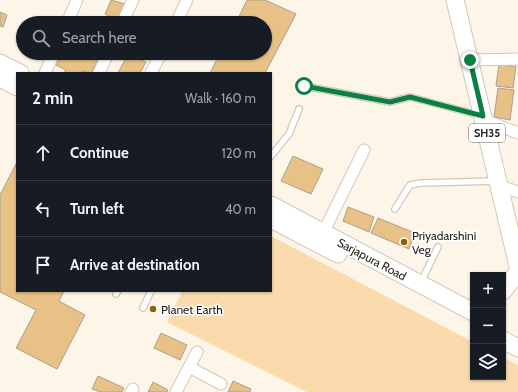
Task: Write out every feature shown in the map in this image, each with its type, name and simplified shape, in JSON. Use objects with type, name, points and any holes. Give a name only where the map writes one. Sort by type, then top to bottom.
[{"type":"main road","name":"SH35","points":[[455,0],[474,60]]},
{"type":"main road","name":"SH35","points":[[462,0],[486,119],[507,187],[518,237]]},
{"type":"main road","points":[[0,63],[18,72]]},
{"type":"main road","points":[[0,78],[16,86]]},
{"type":"main road","name":"SH35","points":[[507,187],[518,266]]},
{"type":"main road","name":"Sarjapura Road","points":[[272,206],[420,284],[465,305]]},
{"type":"main road","name":"Sarjapura Road","points":[[272,220],[470,322]]},
{"type":"main road","points":[[506,287],[518,272]]},
{"type":"main road","points":[[506,328],[518,334]]},
{"type":"main road","points":[[506,342],[518,348]]},
{"type":"street","points":[[70,16],[77,0]]},
{"type":"street","points":[[125,16],[133,0]]},
{"type":"street","points":[[179,16],[187,0]]},
{"type":"street","points":[[474,60],[518,59]]},
{"type":"street","points":[[46,72],[51,60]]},
{"type":"street","points":[[98,72],[104,60]]},
{"type":"street","points":[[152,72],[158,60]]},
{"type":"street","points":[[486,119],[518,133]]},
{"type":"street","points":[[323,233],[364,150]]},
{"type":"street","points":[[176,392],[197,352]]},
{"type":"street","points":[[189,367],[221,384]]},
{"type":"lane","points":[[304,86],[390,102],[410,97],[486,119]]},
{"type":"lane","points":[[272,155],[289,134],[299,109]]},
{"type":"lane","points":[[395,209],[410,185],[421,182],[507,187]]},
{"type":"lane","points":[[420,284],[438,247]]},
{"type":"lane","points":[[143,308],[151,292]]},
{"type":"shaded area","points":[[272,237],[470,340],[470,380],[506,380],[506,359],[518,365],[518,392],[307,392],[167,322],[182,292],[272,292]]},
{"type":"building","points":[[111,0],[125,4],[119,16],[109,16],[105,14]]},
{"type":"building","points":[[247,0],[265,0],[296,14],[272,60],[272,16],[239,16]]},
{"type":"building","points":[[0,12],[7,15],[3,27],[0,26]]},
{"type":"building","points":[[58,60],[98,60],[92,72],[65,72],[66,70],[56,65]]},
{"type":"building","points":[[125,60],[142,60],[146,62],[141,72],[119,72]]},
{"type":"building","points":[[216,60],[272,60],[266,72],[210,72]]},
{"type":"building","points":[[499,64],[516,67],[513,88],[496,86]]},
{"type":"building","points":[[498,88],[514,90],[510,120],[494,117]]},
{"type":"building","points":[[293,156],[323,169],[311,194],[281,181]]},
{"type":"building","points":[[16,164],[16,292],[64,292],[59,301],[85,315],[57,369],[16,348],[36,310],[0,292],[0,195]]},
{"type":"building","points":[[348,207],[374,217],[369,232],[343,221]]},
{"type":"building","points":[[378,218],[415,233],[409,249],[371,233]]},
{"type":"building","points":[[161,333],[187,345],[180,360],[154,348]]},
{"type":"building","points":[[98,376],[124,388],[122,392],[100,392],[92,389]]},
{"type":"building","points":[[233,381],[251,389],[250,392],[228,392]]},
{"type":"building","points":[[153,382],[168,390],[167,392],[148,392]]},
{"type":"place","name":"Priyadarshini Veg","points":[[404,242]]},
{"type":"place","name":"Planet Earth","points":[[153,309]]},
{"type":"route","points":[[304,86],[390,102],[410,97],[483,116],[470,60]]}]
